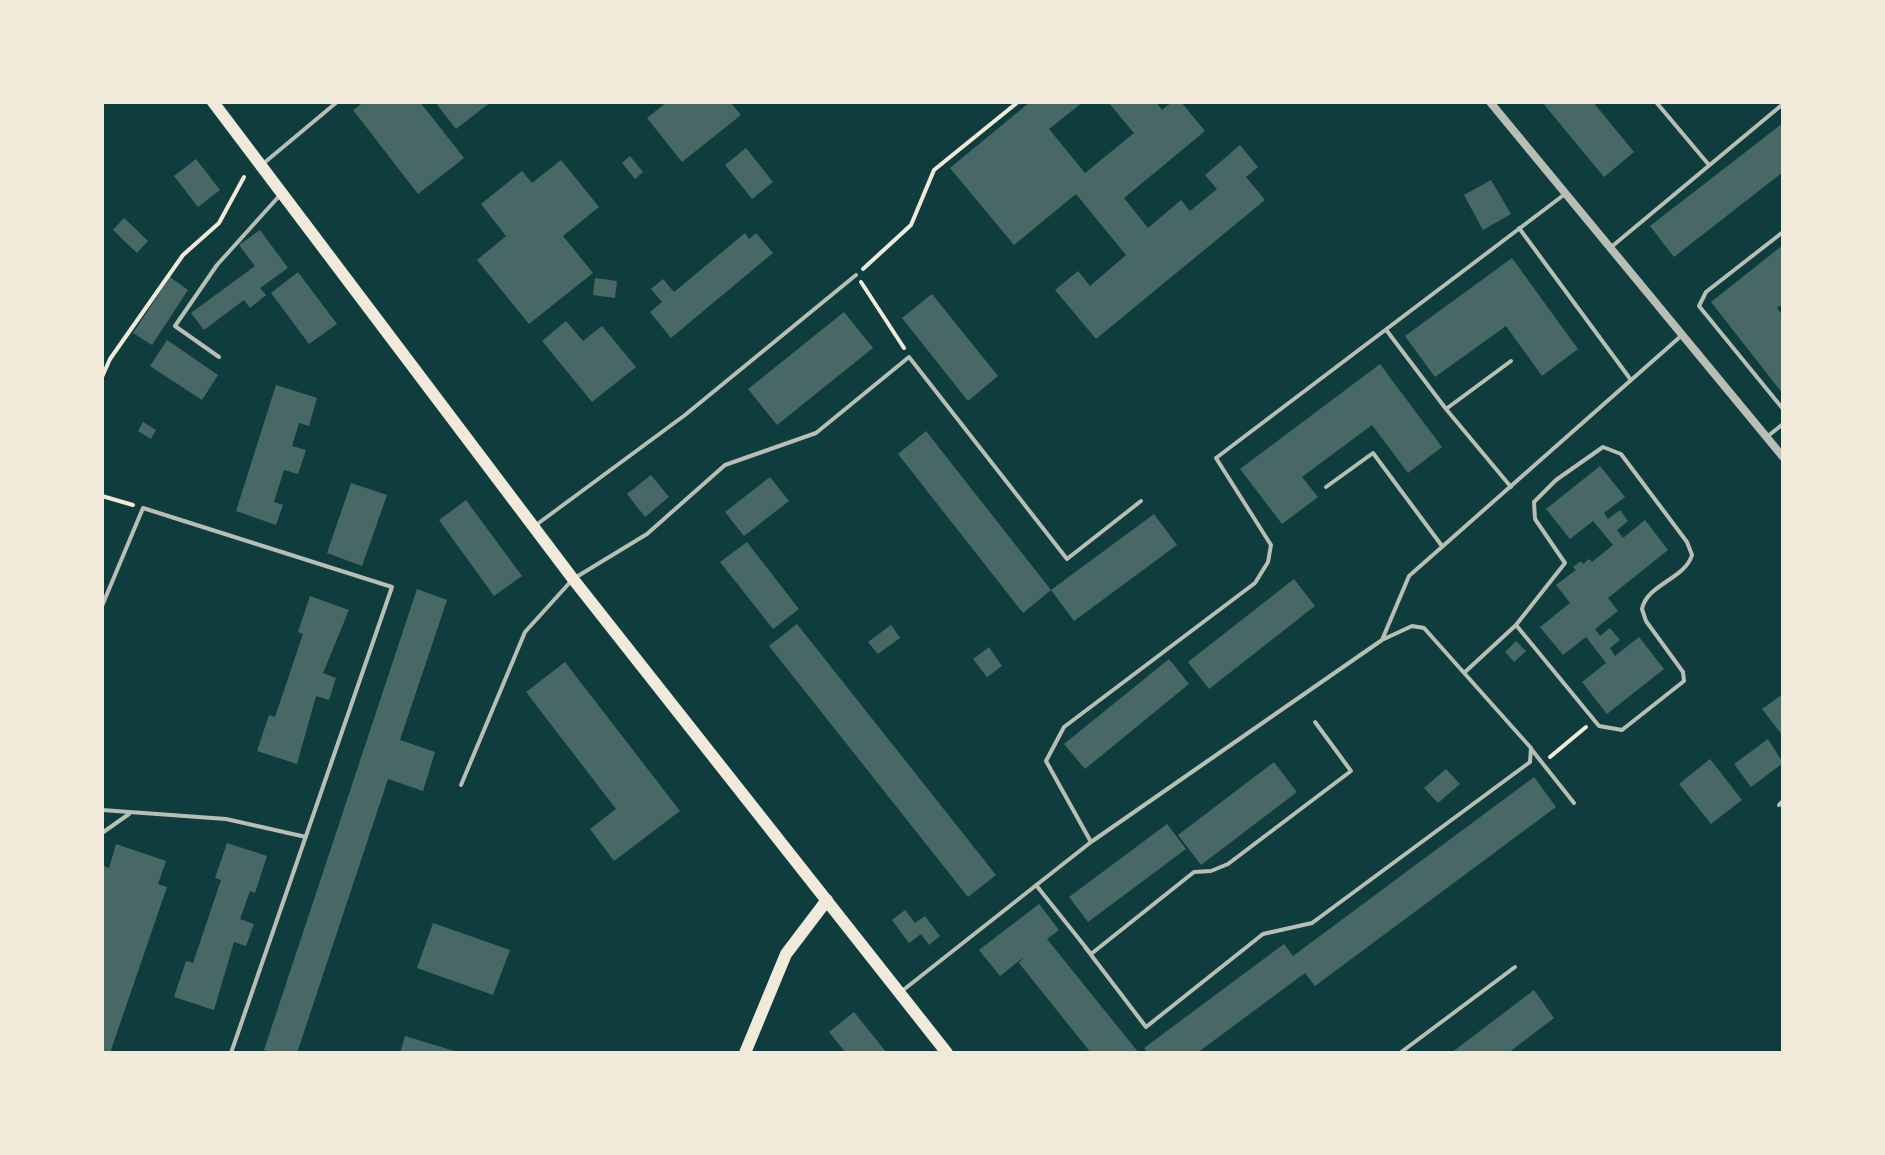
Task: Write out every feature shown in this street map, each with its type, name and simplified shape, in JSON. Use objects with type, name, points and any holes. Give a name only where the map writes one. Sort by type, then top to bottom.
[{"type":"main road","points":[[213,102],[573,579],[947,1053]]},
{"type":"main road","points":[[745,1053],[786,954],[802,928],[827,900]]},
{"type":"street","points":[[1490,102],[1783,457]]},
{"type":"lane","points":[[262,164],[337,102]]},
{"type":"lane","points":[[1656,102],[1709,165]]},
{"type":"lane","points":[[1610,248],[1783,104]]},
{"type":"lane","points":[[219,357],[175,326],[217,265],[283,193]]},
{"type":"lane","points":[[1091,842],[1046,761],[1064,727],[1245,592],[1268,562],[1271,545],[1216,458],[1566,193]]},
{"type":"lane","points":[[1519,228],[1631,380]]},
{"type":"lane","points":[[1783,232],[1706,292],[1699,306],[1783,409]]},
{"type":"lane","points":[[534,527],[685,415],[856,275]]},
{"type":"lane","points":[[1386,330],[1511,487]]},
{"type":"lane","points":[[1382,640],[1409,576],[1683,334]]},
{"type":"lane","points":[[461,785],[525,632],[573,579],[647,534],[725,465],[816,433],[909,357],[1067,559],[1141,501]]},
{"type":"lane","points":[[1446,409],[1511,361]]},
{"type":"lane","points":[[1766,438],[1783,424]]},
{"type":"lane","points":[[1465,672],[1516,625],[1565,563],[1535,519],[1534,502],[1593,451],[1603,447],[1615,450],[1691,551],[1689,564],[1651,594],[1642,609],[1646,621],[1681,669],[1684,681],[1622,730],[1599,726],[1516,625]]},
{"type":"lane","points":[[1326,487],[1373,453],[1442,546]]},
{"type":"lane","points":[[102,606],[143,508],[392,587],[231,1053]]},
{"type":"lane","points":[[900,992],[1091,842],[1382,640],[1412,626],[1424,628],[1465,672],[1574,803]]},
{"type":"lane","points":[[1091,954],[1194,872],[1211,871],[1228,864],[1351,771],[1315,722]]},
{"type":"lane","points":[[1036,885],[1146,1027],[1263,934],[1312,923],[1530,762],[1531,748]]},
{"type":"lane","points":[[102,810],[226,819],[306,837]]},
{"type":"lane","points":[[102,833],[131,812]]},
{"type":"lane","points":[[1400,1053],[1515,967]]},
{"type":"path","points":[[909,357],[856,275],[911,225],[934,170],[1018,102]]},
{"type":"path","points":[[102,377],[110,359],[183,255],[219,223],[244,177]]},
{"type":"path","points":[[102,496],[143,508]]},
{"type":"path","points":[[1543,763],[1594,721]]},
{"type":"building","points":[[364,102],[420,102],[464,158],[418,194],[353,110]]},
{"type":"building","points":[[435,102],[491,102],[456,129]]},
{"type":"building","points":[[667,102],[730,102],[741,115],[682,162],[647,118]]},
{"type":"building","points":[[1030,102],[1083,102],[1049,129],[1085,173],[1134,133],[1108,102],[1156,102],[1162,110],[1172,102],[1181,102],[1205,131],[1124,198],[1148,228],[1181,200],[1190,211],[1217,189],[1205,175],[1240,145],[1258,167],[1246,177],[1265,200],[1096,339],[1055,290],[1078,271],[1090,286],[1126,255],[1076,194],[1014,245],[950,168]]},
{"type":"building","points":[[1542,102],[1593,102],[1634,152],[1604,177]]},
{"type":"building","points":[[1783,123],[1783,172],[1674,257],[1650,226]]},
{"type":"building","points":[[746,148],[773,182],[752,199],[725,165]]},
{"type":"building","points":[[630,156],[643,172],[635,179],[622,163]]},
{"type":"building","points":[[196,159],[220,190],[198,207],[174,176]]},
{"type":"building","points":[[561,160],[599,207],[563,236],[593,273],[529,324],[477,260],[506,236],[481,204],[522,171],[532,183]]},
{"type":"building","points":[[1491,180],[1511,214],[1483,230],[1464,195]]},
{"type":"building","points":[[124,218],[148,241],[137,253],[113,230]]},
{"type":"building","points":[[260,230],[288,268],[260,288],[266,295],[250,308],[244,300],[204,330],[191,313],[255,266],[239,245]]},
{"type":"building","points":[[745,233],[749,239],[756,233],[773,253],[671,338],[650,312],[662,302],[651,289],[663,279],[674,292]]},
{"type":"building","points":[[1783,245],[1783,304],[1777,308],[1783,316],[1783,394],[1711,302]]},
{"type":"building","points":[[1512,258],[1578,349],[1542,376],[1506,326],[1435,377],[1405,336]]},
{"type":"building","points":[[298,272],[337,324],[309,344],[271,293]]},
{"type":"building","points":[[170,277],[188,290],[152,345],[133,333]]},
{"type":"building","points":[[595,278],[617,281],[615,298],[593,295]]},
{"type":"building","points":[[932,294],[998,376],[968,401],[902,318]]},
{"type":"building","points":[[844,312],[873,348],[777,425],[748,389]]},
{"type":"building","points":[[566,321],[583,341],[602,326],[636,367],[592,402],[542,341]]},
{"type":"building","points":[[167,340],[218,375],[202,400],[150,366]]},
{"type":"building","points":[[1380,364],[1442,447],[1408,473],[1372,425],[1302,477],[1318,497],[1282,524],[1240,469]]},
{"type":"building","points":[[276,385],[317,398],[309,426],[299,423],[292,446],[306,450],[298,474],[284,470],[274,502],[283,505],[276,525],[236,511]]},
{"type":"building","points":[[143,422],[156,430],[151,439],[138,431]]},
{"type":"building","points":[[926,431],[1051,590],[1023,613],[898,454]]},
{"type":"building","points":[[1600,466],[1625,497],[1604,513],[1608,519],[1620,510],[1628,521],[1617,530],[1623,538],[1645,520],[1668,550],[1608,598],[1618,611],[1595,629],[1600,636],[1610,628],[1620,640],[1610,648],[1615,656],[1639,637],[1664,669],[1607,714],[1582,682],[1606,663],[1586,637],[1563,655],[1540,627],[1570,603],[1556,585],[1576,570],[1573,567],[1581,561],[1583,564],[1589,559],[1592,562],[1613,545],[1593,521],[1570,539],[1546,509]]},
{"type":"building","points":[[651,475],[669,497],[645,517],[627,494]]},
{"type":"building","points":[[770,477],[789,501],[744,536],[725,512]]},
{"type":"building","points":[[351,483],[387,495],[362,566],[327,553]]},
{"type":"building","points":[[466,500],[522,576],[494,596],[439,520]]},
{"type":"building","points":[[1154,514],[1177,545],[1074,621],[1051,590]]},
{"type":"building","points":[[747,542],[799,609],[773,629],[720,562]]},
{"type":"building","points":[[1294,579],[1315,606],[1209,689],[1188,662]]},
{"type":"building","points":[[417,589],[447,600],[400,740],[435,752],[423,791],[388,779],[297,1053],[273,1053],[264,1050]]},
{"type":"building","points":[[310,596],[349,610],[323,673],[336,678],[329,700],[316,696],[297,764],[257,751],[269,715],[275,717],[303,634],[298,632]]},
{"type":"building","points":[[797,624],[996,875],[968,897],[769,646]]},
{"type":"building","points":[[891,625],[900,638],[878,654],[868,642]]},
{"type":"building","points":[[1516,641],[1526,651],[1514,662],[1505,652]]},
{"type":"building","points":[[989,647],[1002,666],[987,677],[973,659]]},
{"type":"building","points":[[1169,659],[1189,684],[1085,769],[1064,744]]},
{"type":"building","points":[[565,662],[680,811],[614,861],[590,829],[616,809],[526,692]]},
{"type":"building","points":[[1783,694],[1783,736],[1762,709]]},
{"type":"building","points":[[1768,739],[1783,763],[1751,787],[1734,764]]},
{"type":"building","points":[[1710,759],[1742,800],[1711,824],[1679,784]]},
{"type":"building","points":[[1274,762],[1297,792],[1201,865],[1178,835]]},
{"type":"building","points":[[1446,769],[1460,784],[1438,803],[1424,788]]},
{"type":"building","points":[[1534,777],[1556,807],[1315,986],[1305,973],[1197,1053],[1147,1053],[1144,1048],[1284,944],[1293,956]]},
{"type":"building","points":[[1167,824],[1186,849],[1088,922],[1069,897]]},
{"type":"building","points":[[227,843],[267,856],[255,893],[250,891],[240,919],[254,924],[246,946],[234,942],[214,1010],[174,997],[186,961],[193,963],[221,880],[215,878]]},
{"type":"building","points":[[116,844],[166,861],[158,884],[167,887],[110,1053],[102,1053],[102,865],[109,868]]},
{"type":"building","points":[[1039,904],[1059,930],[1047,939],[1139,1053],[1091,1053],[1019,963],[1024,957],[1000,976],[979,950]]},
{"type":"building","points":[[905,910],[915,923],[925,916],[940,936],[929,945],[921,934],[909,943],[892,920]]},
{"type":"building","points":[[433,923],[510,950],[493,995],[417,968]]},
{"type":"building","points":[[1534,990],[1554,1018],[1508,1053],[1451,1053]]},
{"type":"building","points":[[854,1012],[887,1053],[846,1053],[829,1032]]},
{"type":"building","points":[[405,1036],[458,1052],[400,1053]]}]
